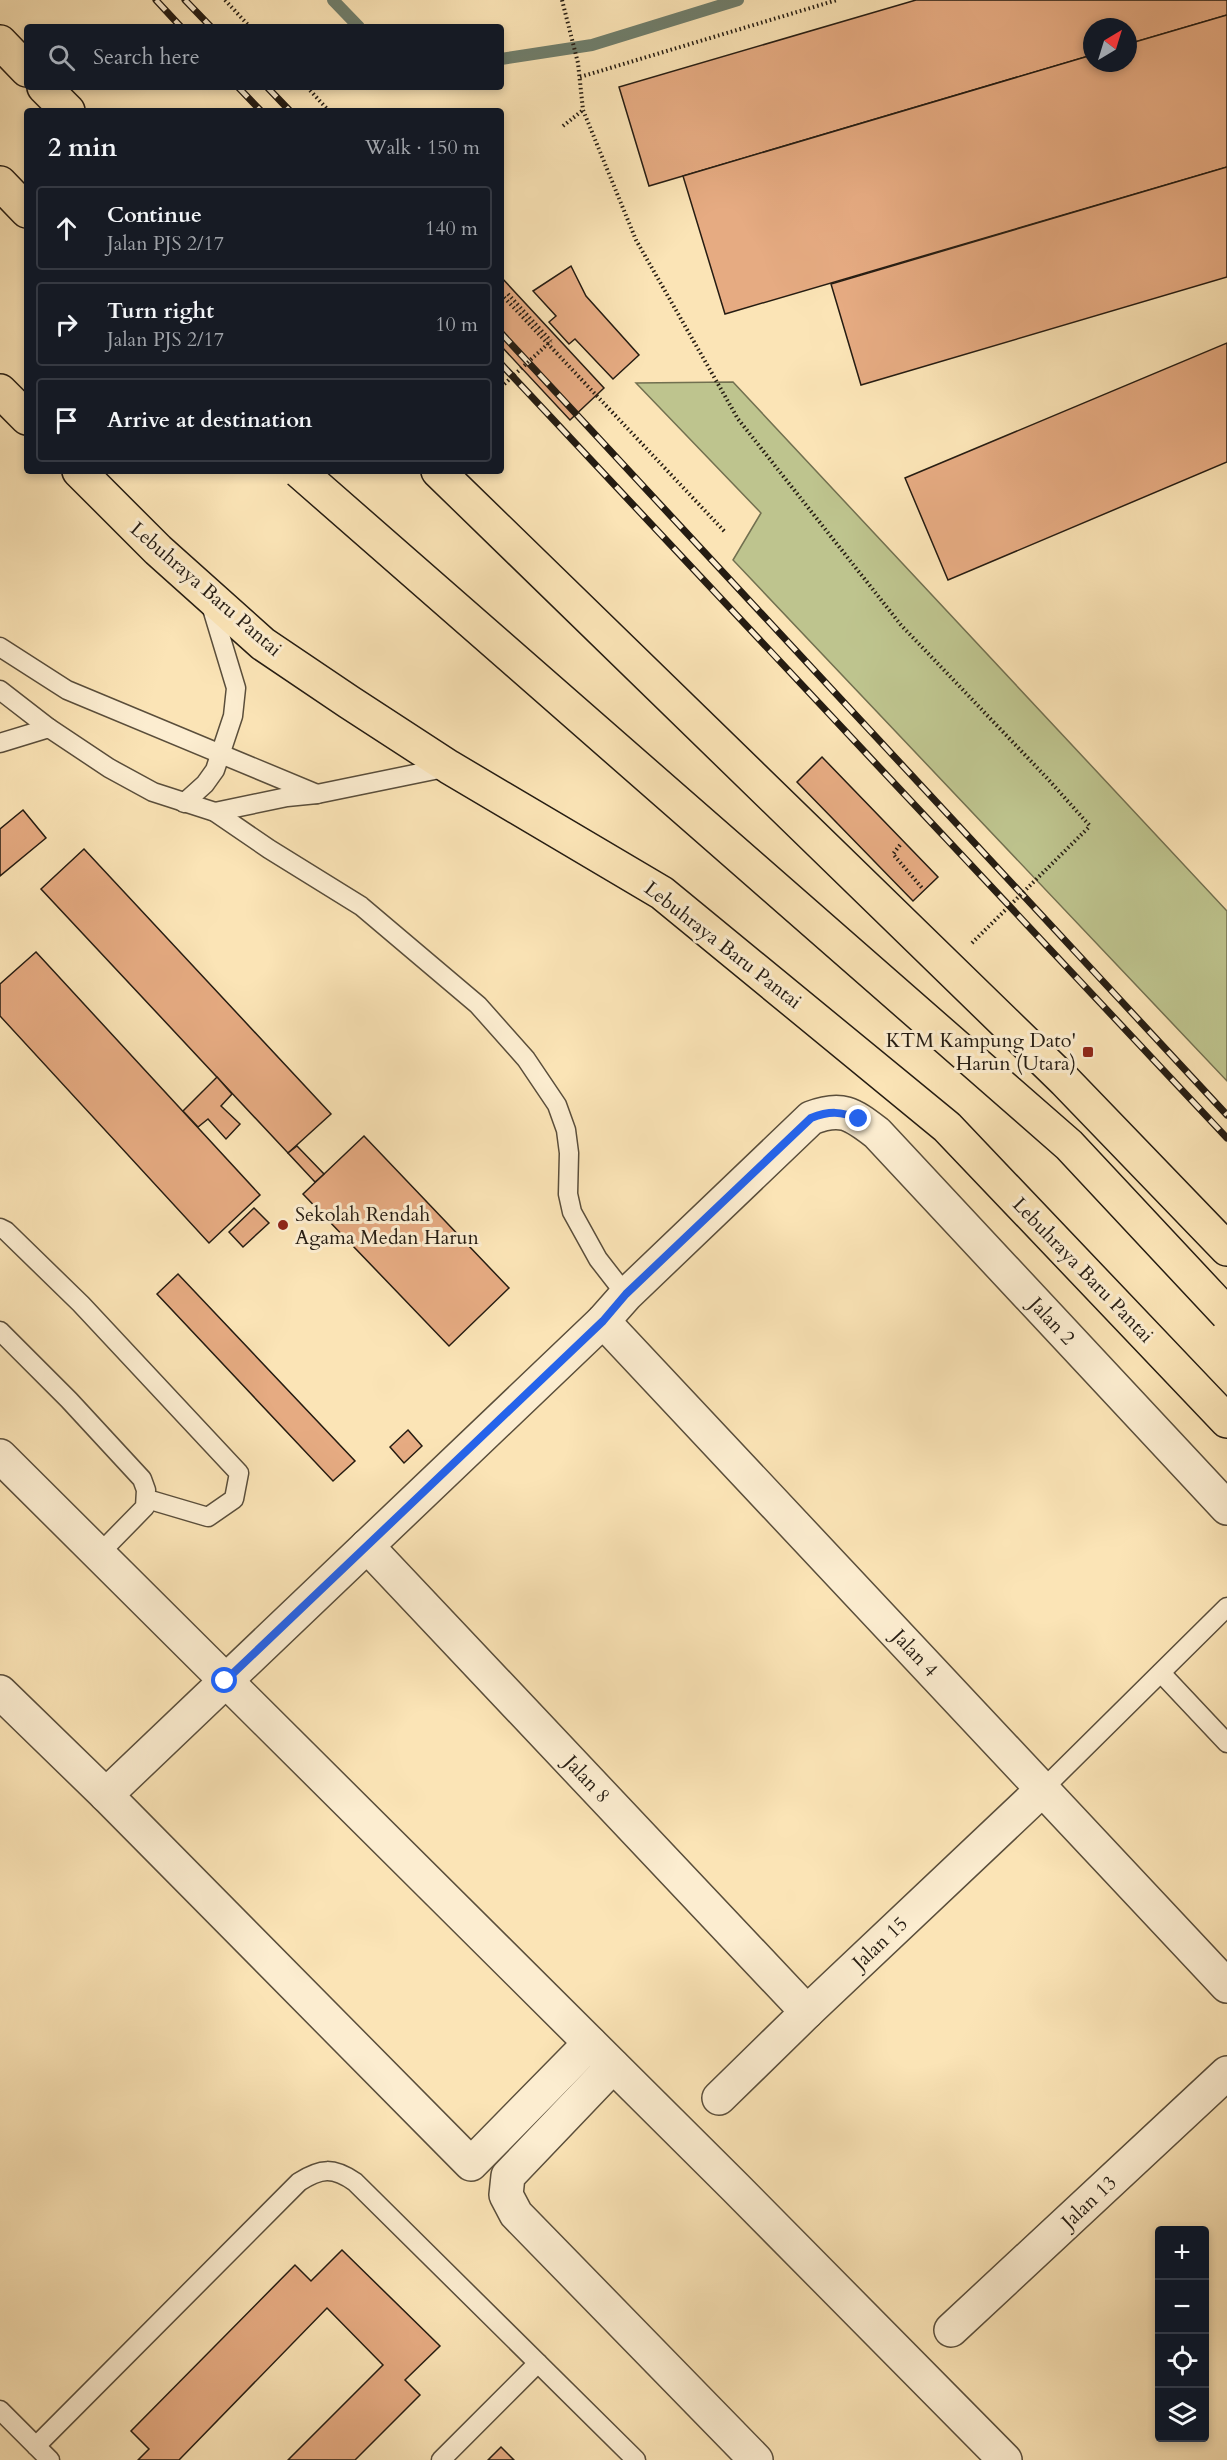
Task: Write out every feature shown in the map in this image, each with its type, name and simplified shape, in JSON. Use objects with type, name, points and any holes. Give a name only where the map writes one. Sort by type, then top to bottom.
[{"type":"highway","points":[[0,42],[24,67]]},
{"type":"highway","points":[[47,90],[65,108]]},
{"type":"highway","points":[[0,183],[24,208]]},
{"type":"highway","points":[[0,391],[24,415]]},
{"type":"highway","name":"Lebuhraya Baru Pantai","points":[[82,474],[158,550],[263,644],[449,767],[662,893],[946,1127],[1227,1421]]},
{"type":"highway","points":[[302,474],[1069,1145],[1227,1314]]},
{"type":"highway","points":[[441,474],[1065,1081],[1227,1249]]},
{"type":"street","name":"Jalan 2","points":[[106,1795],[603,1321],[626,1294],[811,1118],[828,1111],[846,1114],[878,1133],[1227,1508]]},
{"type":"street","name":"Jalan 4","points":[[603,1321],[1227,1986]]},
{"type":"street","points":[[0,1456],[1005,2460]]},
{"type":"street","name":"Jalan 8","points":[[367,1546],[807,2012]]},
{"type":"street","points":[[0,1692],[106,1795],[471,2164],[590,2043]]},
{"type":"street","name":"Jalan 15","points":[[719,2098],[1042,1789]]},
{"type":"street","points":[[613,2066],[508,2176],[506,2195],[516,2214],[756,2460]]},
{"type":"street","name":"Jalan 13","points":[[951,2330],[1227,2073]]},
{"type":"lane","points":[[184,803],[205,784],[215,770],[233,716],[236,688],[207,594]]},
{"type":"lane","points":[[0,647],[67,690],[317,794]]},
{"type":"lane","points":[[0,690],[48,728],[109,768],[153,792],[215,812],[269,849],[361,906],[478,1005],[526,1059],[557,1105],[566,1130],[569,1153],[568,1194],[572,1212],[598,1259],[626,1294]]},
{"type":"lane","points":[[0,743],[48,728]]},
{"type":"lane","points":[[215,812],[449,767]]},
{"type":"lane","points":[[0,1228],[6,1231],[81,1304],[239,1473],[234,1499],[208,1517],[147,1499]]},
{"type":"lane","points":[[0,1331],[142,1479],[147,1499],[145,1507],[140,1515],[99,1554]]},
{"type":"lane","points":[[1042,1789],[1227,1607]]},
{"type":"lane","points":[[1161,1673],[1227,1743]]},
{"type":"lane","points":[[36,2446],[299,2182],[312,2174],[327,2170],[342,2173],[355,2182],[636,2460]]},
{"type":"lane","points":[[441,2460],[538,2362]]},
{"type":"lane","points":[[0,2410],[51,2460]]},
{"type":"path","points":[[225,0],[247,24]]},
{"type":"path","points":[[562,0],[578,63],[583,110],[636,240],[738,419],[901,625],[1047,777],[1090,826],[972,943]]},
{"type":"path","points":[[580,77],[837,0]]},
{"type":"path","points":[[310,90],[326,108]]},
{"type":"path","points":[[563,126],[583,110]]},
{"type":"path","points":[[504,384],[551,340],[508,294]]},
{"type":"path","points":[[504,297],[724,532]]},
{"type":"path","points":[[900,845],[892,854],[923,889]]},
{"type":"green space","points":[[733,382],[1227,911],[1227,1081],[733,560],[761,513],[636,383]]},
{"type":"building","points":[[916,0],[1227,0],[1227,15],[1137,41],[1137,18],[1083,18],[1083,58],[649,186],[619,87]]},
{"type":"building","points":[[1227,15],[1227,167],[725,314],[683,176],[1083,58],[1083,72],[1137,72],[1137,41]]},
{"type":"building","points":[[1227,167],[1227,277],[861,385],[831,284]]},
{"type":"building","points":[[571,266],[586,296],[639,355],[613,379],[575,339],[569,344],[549,322],[556,316],[533,291]]},
{"type":"building","points":[[504,280],[604,388],[570,420],[504,349]]},
{"type":"building","points":[[1227,343],[1227,462],[948,580],[905,478]]},
{"type":"building","points":[[822,757],[938,877],[913,901],[797,782]]},
{"type":"building","points":[[23,810],[46,838],[0,876],[0,829]]},
{"type":"building","points":[[84,849],[331,1114],[288,1153],[41,889]]},
{"type":"building","points":[[36,952],[260,1195],[209,1243],[0,1016],[0,984]]},
{"type":"building","points":[[217,1077],[232,1094],[221,1106],[240,1124],[226,1139],[208,1119],[198,1127],[183,1111]]},
{"type":"building","points":[[364,1136],[509,1288],[449,1346],[303,1194]]},
{"type":"building","points":[[297,1146],[324,1174],[315,1182],[288,1153]]},
{"type":"building","points":[[254,1208],[269,1223],[243,1247],[229,1232]]},
{"type":"building","points":[[178,1274],[355,1461],[333,1481],[157,1294]]},
{"type":"building","points":[[408,1430],[422,1446],[404,1463],[390,1447]]},
{"type":"building","points":[[342,2250],[440,2346],[405,2380],[420,2395],[355,2460],[288,2460],[383,2365],[327,2308],[179,2460],[138,2460],[149,2449],[131,2431],[295,2265],[311,2281]]},
{"type":"building","points":[[501,2447],[514,2460],[488,2460]]},
{"type":"waterway","points":[[333,0],[356,24]]},
{"type":"waterway","points":[[504,59],[592,45],[738,0]]},
{"type":"railway","points":[[156,0],[178,24]]},
{"type":"railway","points":[[185,0],[208,24]]},
{"type":"railway","points":[[241,90],[258,108]]},
{"type":"railway","points":[[270,90],[287,108]]},
{"type":"railway","points":[[504,336],[1227,1115]]},
{"type":"railway","points":[[504,367],[1227,1138]]},
{"type":"place","name":"KTM Kampung Dato' Harun (Utara)","points":[[1088,1052]]},
{"type":"place","name":"Sekolah Rendah Agama Medan Harun","points":[[283,1225]]},
{"type":"route","points":[[225,1681],[603,1321],[626,1294],[811,1118],[828,1111],[859,1119]]}]
